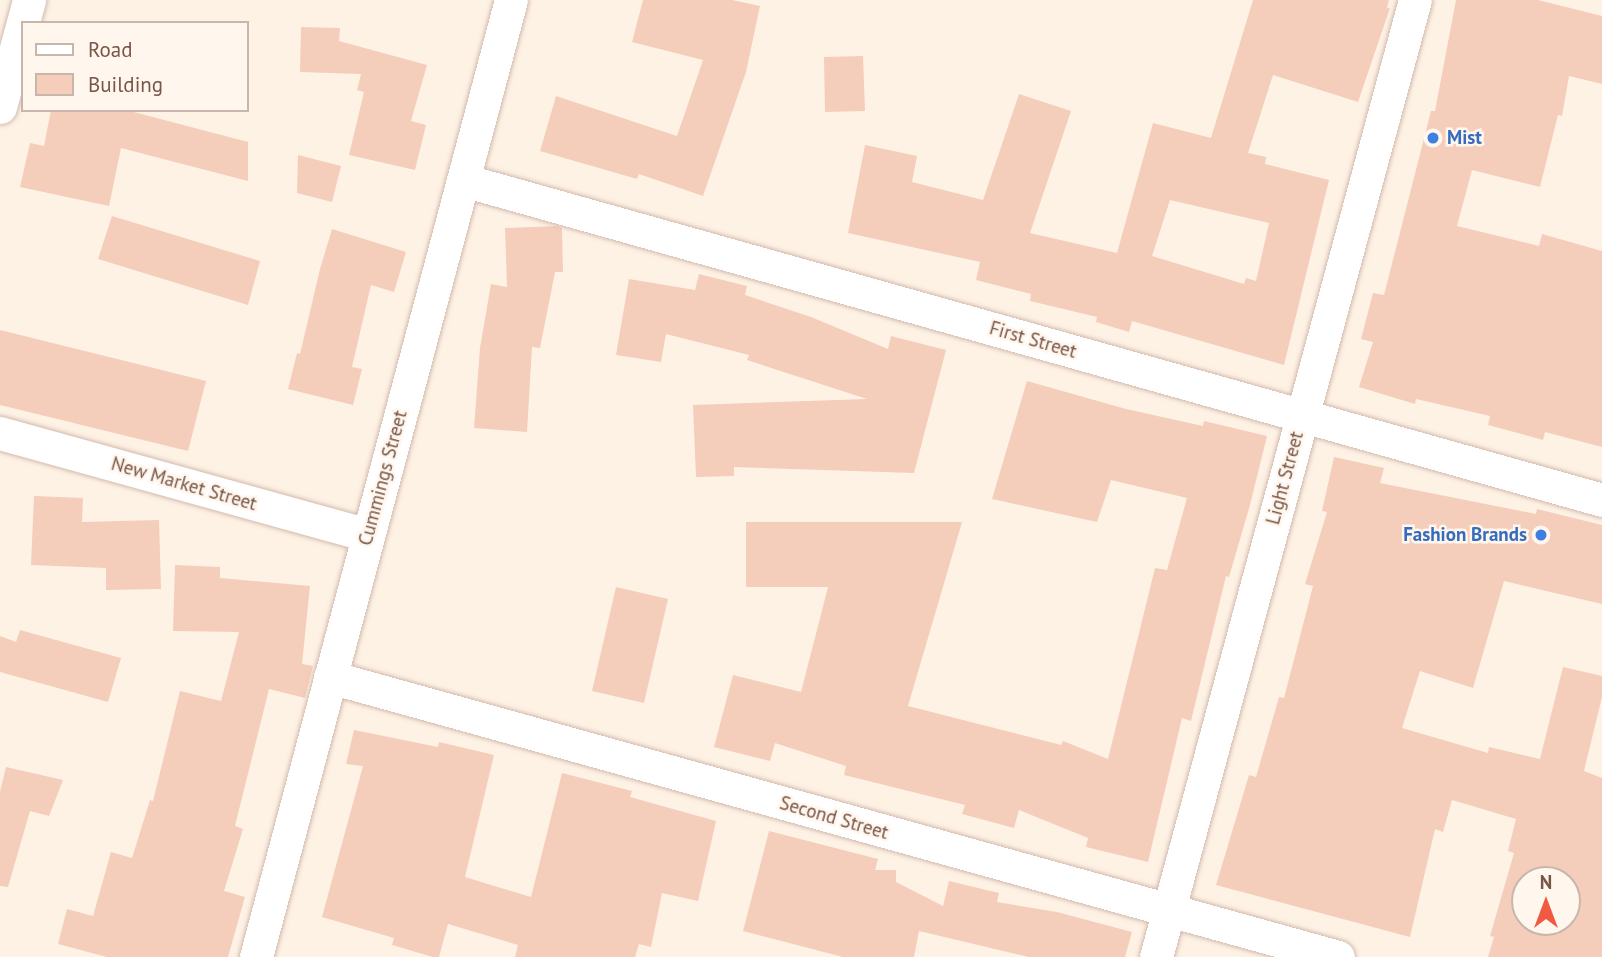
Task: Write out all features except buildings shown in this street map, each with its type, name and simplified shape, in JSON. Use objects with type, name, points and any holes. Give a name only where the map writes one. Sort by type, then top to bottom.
[{"type":"street","points":[[23,21],[29,0]]},
{"type":"street","name":"Cummings Street","points":[[256,957],[511,0]]},
{"type":"street","name":"Light Street","points":[[1156,957],[1415,0]]},
{"type":"street","points":[[0,107],[21,30]]},
{"type":"street","name":"First Street","points":[[463,180],[1602,500]]},
{"type":"street","name":"New Market Street","points":[[0,433],[368,535]]},
{"type":"street","name":"Second Street","points":[[330,677],[1338,957]]},
{"type":"place","name":"Mist","points":[[1433,138]]},
{"type":"place","name":"Fashion Brands","points":[[1541,535]]}]
